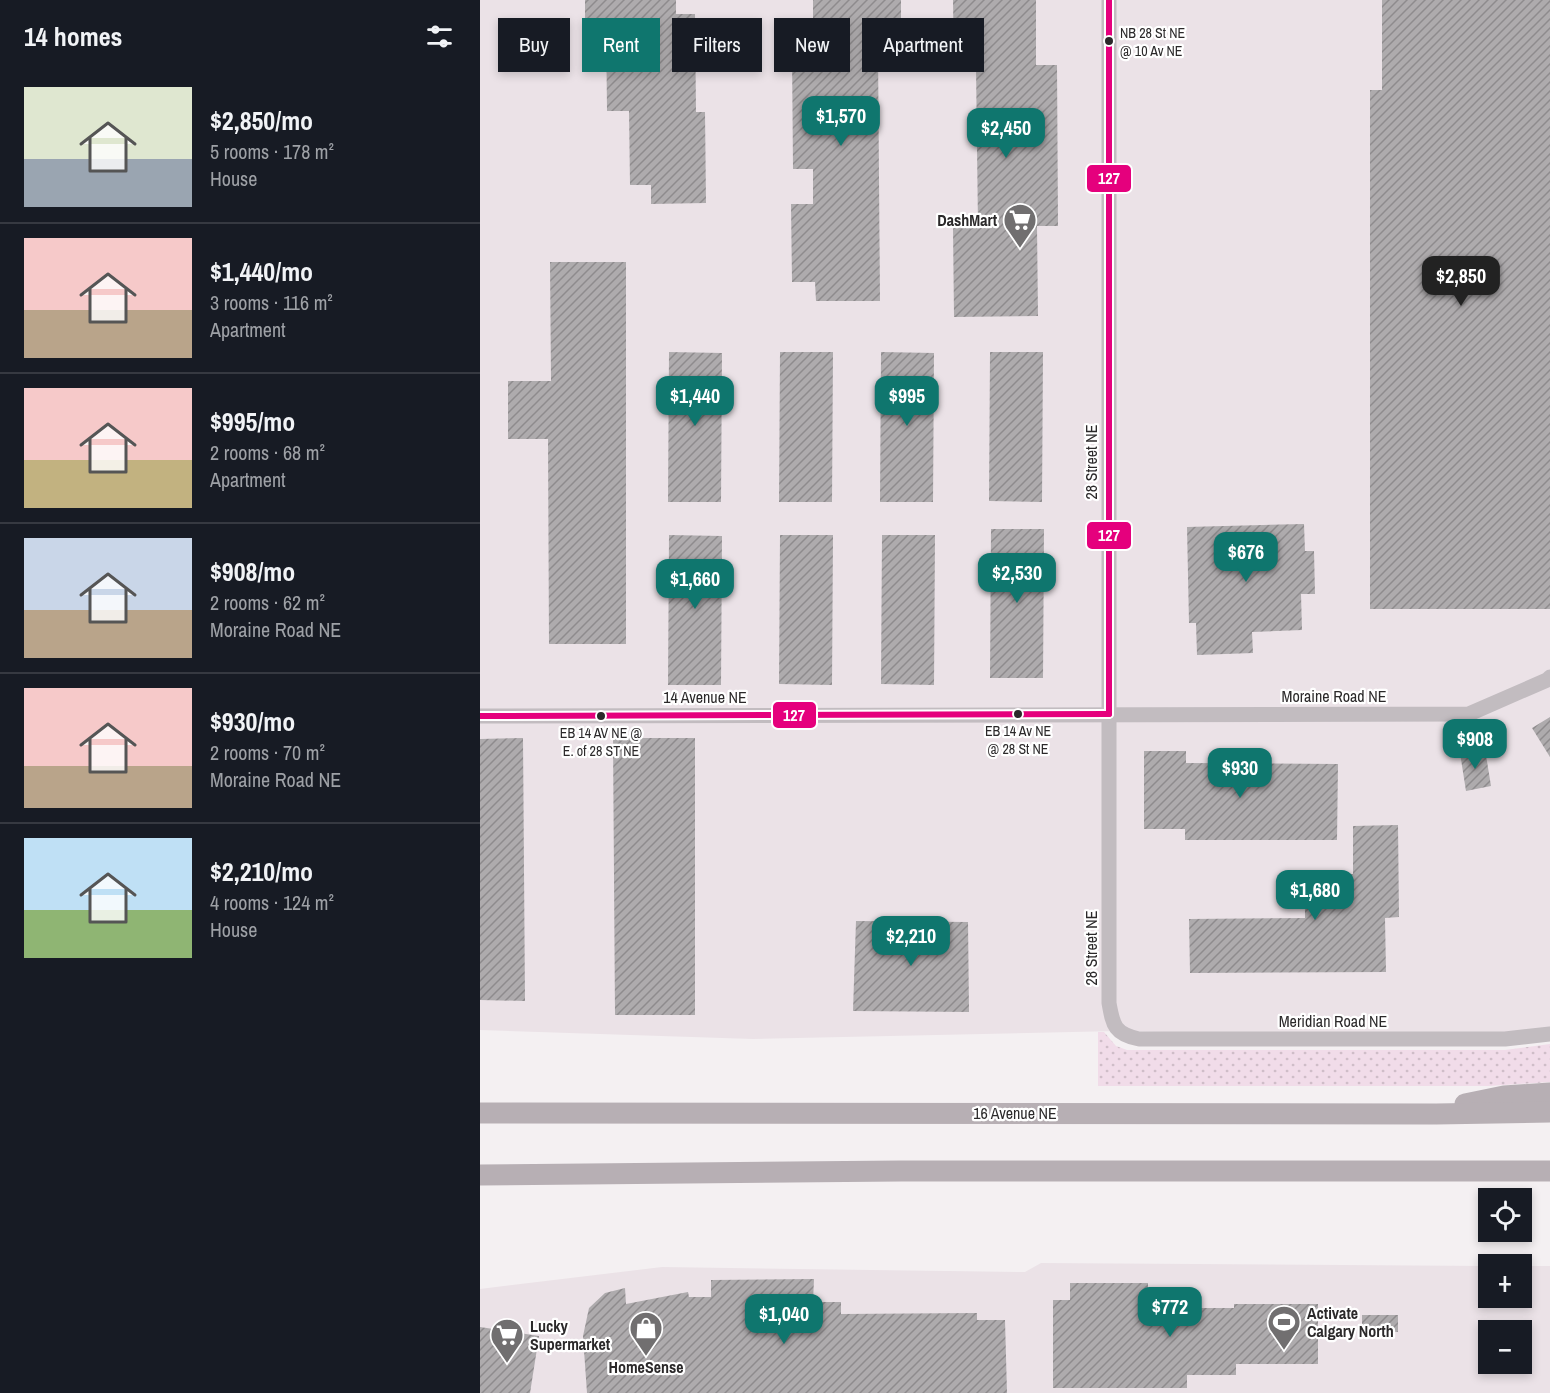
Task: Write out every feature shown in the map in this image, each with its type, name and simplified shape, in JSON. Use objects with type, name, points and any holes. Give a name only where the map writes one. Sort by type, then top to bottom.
[{"type":"highway","points":[[1436,1114],[1476,1100],[1550,1094]]},
{"type":"highway","name":"16 Avenue NE","points":[[480,1113],[1436,1114],[1550,1112]]},
{"type":"highway","points":[[480,1175],[901,1171],[1550,1171]]},
{"type":"highway","points":[[1454,1171],[1550,1177]]},
{"type":"street","name":"28 Street NE","points":[[1109,0],[1109,1003],[1112,1020],[1118,1031]]},
{"type":"street","name":"Moraine Road NE","points":[[1109,714],[1468,714],[1550,677]]},
{"type":"street","name":"14 Avenue NE","points":[[480,716],[1109,714]]},
{"type":"street","name":"Meridian Road NE","points":[[1118,1031],[1126,1036],[1139,1039],[1504,1039],[1550,1034]]},
{"type":"shaded area","points":[[480,0],[1550,0],[1550,1034],[1505,1039],[1118,1031],[753,1039],[480,1030]]},
{"type":"shaded area","points":[[1098,1032],[1104,1032],[1116,1046],[1127,1050],[1505,1050],[1550,1044],[1550,1082],[1489,1086],[1098,1086]]},
{"type":"shaded area","points":[[1041,1263],[1478,1266],[1478,1308],[1532,1308],[1532,1266],[1550,1266],[1550,1393],[480,1393],[480,1289],[662,1267],[1025,1272]]},
{"type":"building","points":[[585,0],[676,0],[676,14],[695,14],[695,18],[672,18],[672,72],[696,72],[696,112],[705,112],[706,203],[651,204],[651,185],[630,185],[629,111],[607,111],[607,72],[660,72],[660,18],[585,18]]},
{"type":"building","points":[[813,0],[901,0],[901,18],[862,18],[862,72],[878,72],[880,301],[816,301],[815,282],[792,282],[791,204],[813,204],[813,169],[793,169],[792,72],[850,72],[850,18],[813,18]]},
{"type":"building","points":[[953,0],[1036,0],[1036,65],[1057,65],[1058,226],[1037,226],[1038,316],[954,317],[953,227],[978,227],[976,72],[984,72],[984,18],[953,18]]},
{"type":"building","points":[[1382,0],[1550,0],[1550,609],[1370,609],[1370,90],[1382,90]]},
{"type":"building","points":[[550,262],[626,262],[626,644],[549,644],[548,439],[508,439],[508,381],[551,381]]},
{"type":"building","points":[[669,352],[722,353],[721,502],[668,502]]},
{"type":"building","points":[[780,352],[833,352],[832,502],[779,502]]},
{"type":"building","points":[[881,352],[934,353],[933,502],[880,502]]},
{"type":"building","points":[[990,352],[1043,352],[1042,502],[989,501]]},
{"type":"building","points":[[1304,524],[1305,551],[1314,551],[1315,594],[1301,594],[1302,630],[1252,632],[1253,653],[1197,655],[1196,623],[1189,623],[1187,527]]},
{"type":"building","points":[[991,529],[1044,529],[1043,678],[990,678]]},
{"type":"building","points":[[669,535],[722,536],[721,685],[668,685]]},
{"type":"building","points":[[780,535],[833,535],[832,685],[779,684]]},
{"type":"building","points":[[882,535],[935,535],[934,685],[881,684]]},
{"type":"building","points":[[1550,717],[1550,757],[1532,728]]},
{"type":"building","points":[[523,738],[525,1001],[480,1000],[480,739]]},
{"type":"building","points":[[613,738],[695,738],[695,1015],[615,1015]]},
{"type":"building","points":[[1485,749],[1491,786],[1466,791],[1460,753]]},
{"type":"building","points":[[1144,751],[1186,751],[1186,763],[1338,764],[1337,840],[1185,840],[1185,829],[1144,829]]},
{"type":"building","points":[[1398,825],[1399,917],[1385,918],[1386,972],[1190,973],[1189,919],[1305,918],[1305,874],[1353,874],[1353,826]]},
{"type":"building","points":[[856,921],[968,922],[969,1012],[853,1011]]},
{"type":"building","points":[[814,1279],[813,1302],[841,1302],[841,1314],[977,1313],[977,1320],[1005,1320],[1007,1393],[587,1393],[583,1336],[589,1308],[605,1293],[625,1288],[626,1304],[688,1292],[689,1297],[711,1297],[711,1280]]},
{"type":"building","points":[[1070,1283],[1148,1283],[1148,1301],[1194,1301],[1194,1308],[1234,1308],[1234,1304],[1318,1304],[1318,1364],[1236,1364],[1236,1375],[1187,1375],[1187,1388],[1053,1388],[1053,1300],[1070,1300]]},
{"type":"building","points":[[1362,1315],[1398,1315],[1398,1332],[1362,1332]]},
{"type":"building","name":"Lucky Supermarket","points":[[480,1327],[539,1336],[530,1393],[480,1393]]},
{"type":"transit line","name":"127","points":[[1109,0],[1109,714]]},
{"type":"transit line","name":"127","points":[[480,716],[1109,714]]},
{"type":"place","name":"NB 28 St NE @ 10 Av NE","points":[[1109,41]]},
{"type":"place","name":"DashMart","points":[[1020,249]]},
{"type":"place","name":"EB 14 Av NE @ 28 St NE","points":[[1018,714]]},
{"type":"place","name":"EB 14 AV NE @ E. of 28 ST NE","points":[[601,716]]},
{"type":"place","name":"Activate Calgary North","points":[[1284,1351]]},
{"type":"place","name":"HomeSense","points":[[646,1357]]},
{"type":"place","name":"Lucky Supermarket","points":[[507,1364]]}]
